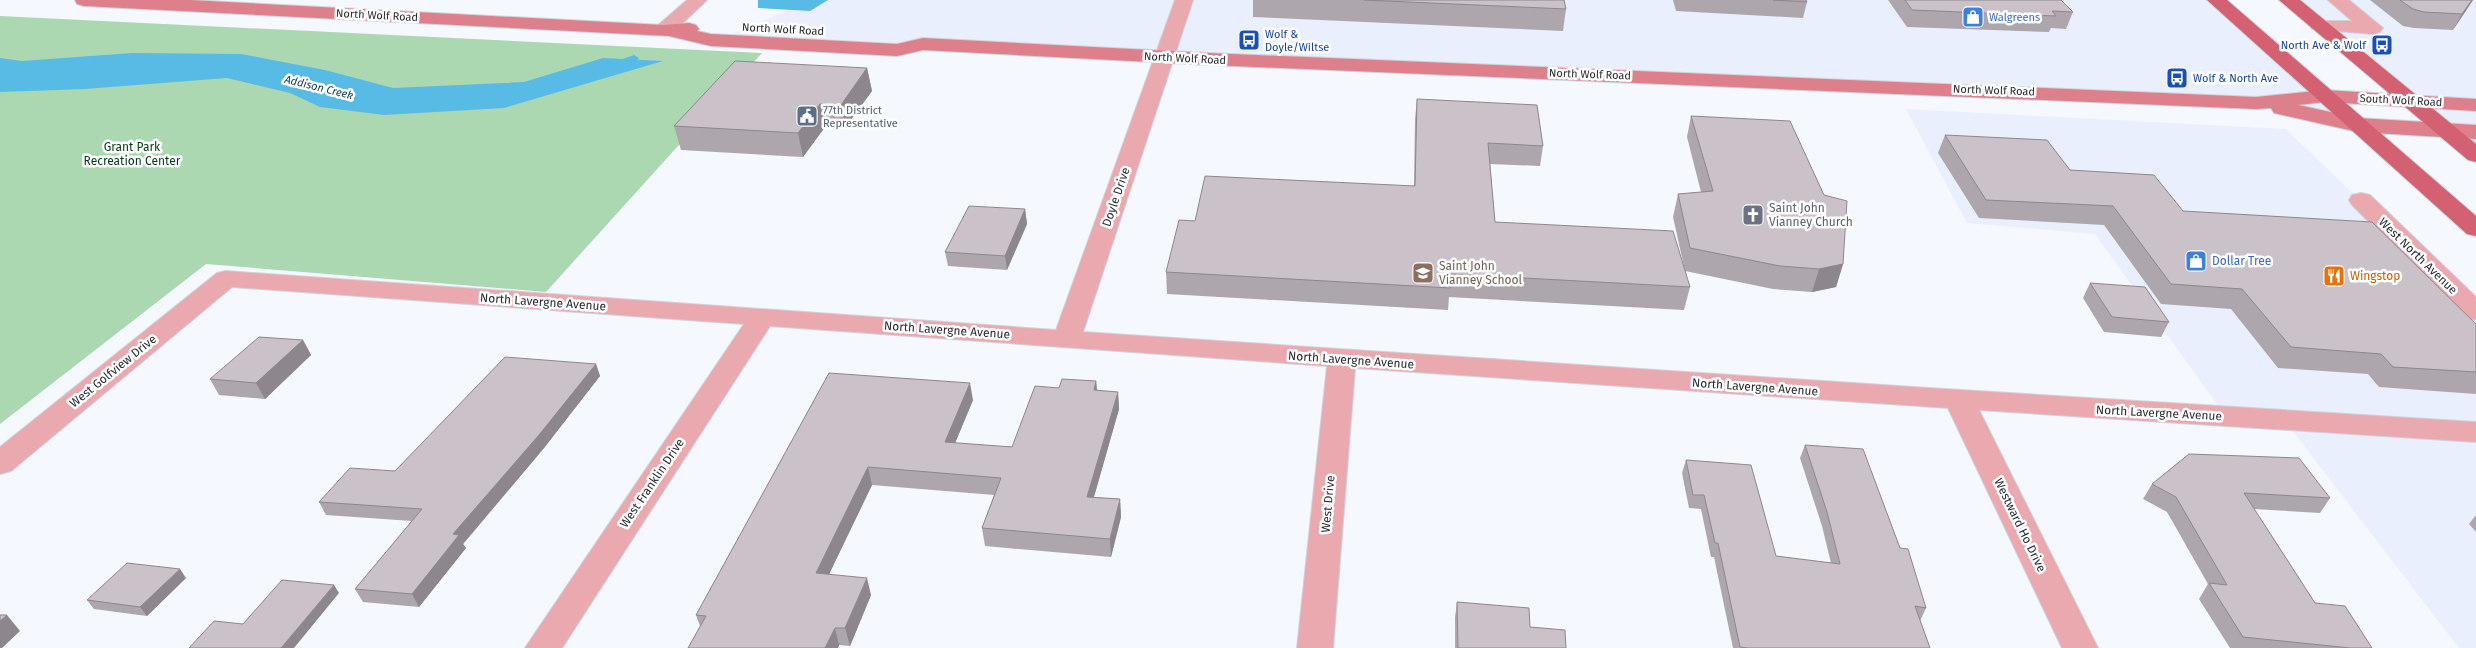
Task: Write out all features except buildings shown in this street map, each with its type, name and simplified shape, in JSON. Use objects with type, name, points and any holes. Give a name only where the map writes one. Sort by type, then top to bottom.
[{"type":"main road","name":"North Wolf Road","points":[[84,0],[667,31],[711,40],[887,50],[923,44],[1165,57],[2256,102],[2326,96]]},
{"type":"main road","points":[[2216,0],[2476,229]]},
{"type":"main road","points":[[2288,0],[2476,155]]},
{"type":"main road","name":"South Wolf Road","points":[[2326,96],[2476,105]]},
{"type":"main road","name":"North Wolf Road","points":[[2256,102],[2358,125]]},
{"type":"main road","points":[[2358,125],[2476,132]]},
{"type":"street","points":[[667,31],[698,0]]},
{"type":"street","name":"Doyle Drive","points":[[1067,338],[1184,0]]},
{"type":"street","points":[[2319,25],[2373,28],[2338,0]]},
{"type":"street","name":"West North Avenue","points":[[2360,200],[2476,312]]},
{"type":"street","name":"North Lavergne Avenue","points":[[226,278],[1342,359],[1959,401],[2476,432]]},
{"type":"street","name":"West Golfview Drive","points":[[0,463],[226,278]]},
{"type":"street","name":"West Franklin Drive","points":[[543,648],[762,318]]},
{"type":"street","name":"West Drive","points":[[1315,648],[1342,359]]},
{"type":"street","name":"Westward Ho Drive","points":[[1959,401],[2080,648]]},
{"type":"shaded area","points":[[811,0],[2216,0],[2341,111],[1786,82],[1165,57],[733,34]]},
{"type":"shaded area","points":[[2288,0],[2476,0],[2476,155]]},
{"type":"shaded area","points":[[1906,109],[2286,129],[2476,312],[2476,648],[2459,648],[2285,421],[2226,417],[2095,234],[1967,223]]},
{"type":"green space","name":"Grant Park Recreation Center","points":[[0,16],[762,53],[546,292],[206,264],[0,424]]},
{"type":"water","points":[[758,0],[828,0],[810,11],[758,8]]},
{"type":"water","points":[[132,53],[241,54],[325,70],[393,88],[524,82],[603,58],[663,61],[504,108],[384,115],[320,107],[290,93],[227,78],[85,89],[0,92],[0,58],[22,61]]},
{"type":"waterway","name":"Addison Creek","points":[[613,64],[634,58]]},
{"type":"place","name":"Walgreens","points":[[1973,17]]},
{"type":"place","name":"Wolf & Doyle/Wiltse","points":[[1249,40]]},
{"type":"place","name":"North Ave & Wolf","points":[[2382,45]]},
{"type":"place","name":"Wolf & North Ave","points":[[2177,78]]},
{"type":"place","name":"77th District Representative","points":[[807,116]]},
{"type":"place","name":"Saint John Vianney Church","points":[[1753,215]]},
{"type":"place","name":"Dollar Tree","points":[[2196,261]]},
{"type":"place","name":"Saint John Vianney School","points":[[1423,273]]},
{"type":"place","name":"Wingstop","points":[[2334,276]]}]
